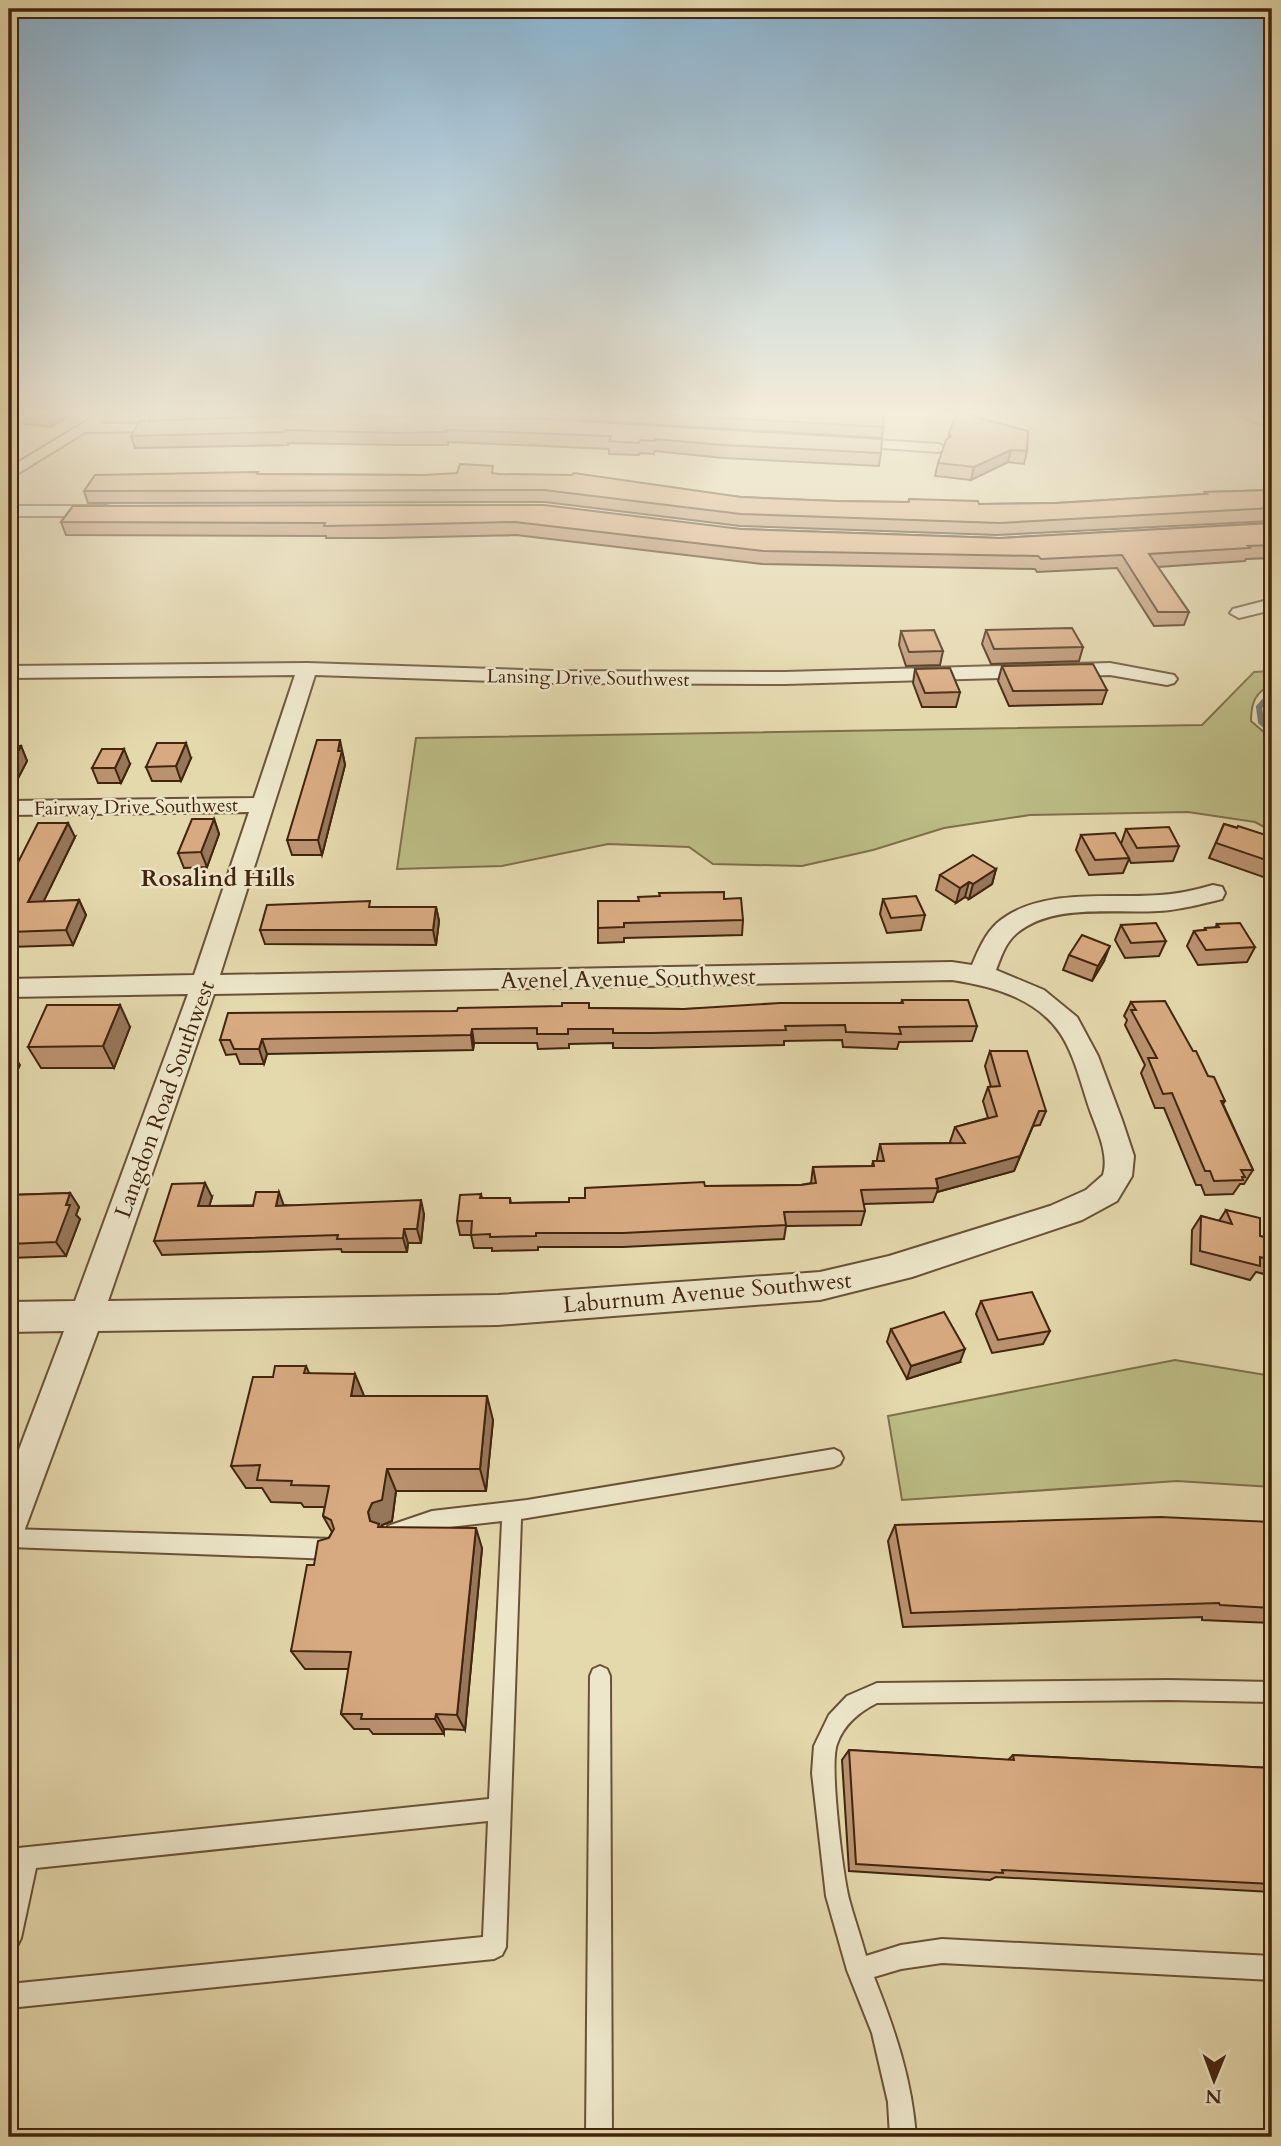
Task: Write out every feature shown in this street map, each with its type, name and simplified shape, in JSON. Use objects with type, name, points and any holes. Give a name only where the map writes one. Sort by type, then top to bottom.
[{"type":"street","points":[[1240,613],[1272,604]]},
{"type":"street","name":"Lansing Drive Southwest","points":[[9,672],[307,669],[553,677],[695,678],[1110,669],[1167,679]]},
{"type":"street","name":"Langdon Road Southwest","points":[[9,1524],[204,985],[307,669]]},
{"type":"street","name":"Fairway Drive Southwest","points":[[9,808],[264,805]]},
{"type":"street","points":[[981,975],[999,937],[1025,916],[1072,907],[1189,899],[1213,892]]},
{"type":"street","name":"Avenel Avenue Southwest","points":[[9,988],[953,971],[981,975]]},
{"type":"street","name":"Laburnum Avenue Southwest","points":[[9,1317],[498,1310],[820,1286],[880,1272],[1059,1216],[1102,1195],[1117,1178],[1120,1162],[1113,1134],[1073,1031],[1045,1003],[1015,986],[981,975]]},
{"type":"lane","points":[[390,1534],[432,1520],[512,1511],[834,1458]]},
{"type":"lane","points":[[9,1996],[494,1947],[512,1511]]},
{"type":"lane","points":[[9,1538],[333,1549]]},
{"type":"lane","points":[[599,2137],[600,1676]]},
{"type":"lane","points":[[903,2137],[900,2102],[884,2033],[859,1970],[837,1896],[823,1773],[825,1746],[836,1722],[854,1703],[877,1693],[1169,1690],[1272,1692]]},
{"type":"lane","points":[[9,1938],[18,1859],[499,1808]]},
{"type":"lane","points":[[859,1970],[901,1957],[942,1951],[1272,1968]]},
{"type":"green space","points":[[1272,671],[1272,685],[1255,699],[1251,721],[1272,739],[1272,831],[1255,822],[1188,812],[1030,815],[944,828],[873,850],[802,866],[713,864],[689,847],[608,844],[502,866],[397,869],[416,738],[1202,725],[1254,672]]},
{"type":"green space","points":[[1175,1360],[1272,1376],[1272,1487],[1177,1481],[902,1500],[888,1416]]},
{"type":"building","points":[[68,512],[603,512],[741,529],[1000,538],[1272,523],[1272,545],[1149,554],[1189,612],[1158,612],[1122,555],[1041,559],[1038,556],[763,551],[515,522],[324,526],[325,523],[61,522]]},
{"type":"building","points":[[726,512],[1197,512],[1000,523]]},
{"type":"building","points":[[1072,628],[1083,647],[994,649],[986,630]]},
{"type":"building","points":[[934,630],[943,651],[909,652],[901,631]]},
{"type":"building","points":[[1093,664],[1107,690],[1013,691],[1002,666]]},
{"type":"building","points":[[950,668],[960,692],[925,693],[915,669]]},
{"type":"building","points":[[317,740],[340,740],[338,751],[342,751],[318,840],[287,840]]},
{"type":"building","points":[[157,743],[186,743],[176,766],[146,767]]},
{"type":"building","points":[[9,746],[21,746],[9,767]]},
{"type":"building","points":[[102,749],[124,749],[115,768],[92,768]]},
{"type":"building","points":[[192,819],[214,819],[201,852],[178,853]]},
{"type":"building","points":[[38,823],[68,823],[28,902],[79,900],[66,930],[9,932],[9,880]]},
{"type":"building","points":[[1224,824],[1272,837],[1272,862],[1216,843]]},
{"type":"building","points":[[1169,827],[1179,846],[1137,848],[1126,829]]},
{"type":"building","points":[[1115,833],[1129,858],[1095,860],[1081,835]]},
{"type":"building","points":[[973,855],[996,869],[973,884],[969,882],[960,888],[940,875]]},
{"type":"building","points":[[724,892],[724,899],[741,898],[743,920],[624,923],[624,927],[598,928],[598,901],[639,901],[638,897],[660,896],[659,893]]},
{"type":"building","points":[[916,896],[925,915],[891,918],[883,899]]},
{"type":"building","points":[[370,901],[369,907],[436,907],[433,930],[260,930],[267,905]]},
{"type":"building","points":[[1156,923],[1166,941],[1131,943],[1121,925]]},
{"type":"building","points":[[1240,923],[1255,947],[1206,950],[1194,931],[1219,927],[1217,924]]},
{"type":"building","points":[[1082,935],[1110,946],[1098,966],[1069,955]]},
{"type":"building","points":[[902,1000],[968,1000],[977,1026],[899,1027],[901,1034],[846,1032],[845,1025],[785,1026],[786,1030],[651,1033],[613,1033],[613,1029],[568,1029],[568,1034],[537,1034],[537,1028],[472,1029],[471,1035],[262,1039],[259,1049],[234,1049],[230,1040],[220,1040],[228,1013],[457,1011],[458,1008],[562,1006],[562,1003],[589,1003],[589,1008],[684,1009],[780,1003],[903,1003]]},
{"type":"building","points":[[1165,1001],[1208,1076],[1214,1077],[1225,1101],[1221,1101],[1253,1170],[1241,1170],[1245,1177],[1242,1177],[1243,1180],[1214,1181],[1210,1171],[1205,1171],[1172,1093],[1163,1094],[1148,1058],[1157,1058],[1131,1010],[1136,1010],[1131,1002]]},
{"type":"building","points":[[47,1005],[120,1005],[103,1046],[28,1047]]},
{"type":"building","points":[[990,1051],[1027,1051],[1046,1111],[1039,1111],[1020,1156],[936,1179],[938,1188],[861,1190],[865,1211],[784,1212],[786,1225],[623,1233],[536,1233],[536,1236],[490,1237],[490,1234],[471,1235],[472,1221],[457,1221],[460,1195],[481,1194],[480,1198],[510,1198],[510,1203],[569,1202],[569,1198],[585,1198],[585,1188],[704,1182],[705,1186],[801,1185],[816,1183],[813,1167],[874,1166],[873,1161],[884,1161],[880,1144],[965,1143],[955,1127],[997,1116],[988,1087],[1000,1086]]},
{"type":"building","points":[[205,1183],[198,1206],[253,1206],[256,1192],[279,1192],[276,1206],[421,1200],[417,1229],[404,1229],[403,1238],[337,1239],[338,1235],[154,1241],[172,1184]]},
{"type":"building","points":[[70,1193],[66,1205],[70,1205],[56,1242],[9,1244],[9,1195]]},
{"type":"building","points":[[1226,1210],[1260,1218],[1260,1236],[1272,1239],[1272,1260],[1260,1257],[1260,1266],[1200,1251],[1201,1216],[1232,1224]]},
{"type":"building","points":[[1032,1292],[1050,1331],[998,1340],[981,1301]]},
{"type":"building","points":[[944,1312],[965,1349],[911,1366],[891,1329]]},
{"type":"building","points":[[275,1366],[306,1366],[304,1373],[355,1374],[351,1396],[487,1396],[480,1469],[387,1469],[382,1500],[372,1503],[368,1512],[370,1521],[379,1524],[378,1527],[476,1528],[457,1715],[436,1714],[435,1719],[361,1719],[362,1714],[341,1714],[351,1652],[291,1651],[307,1565],[314,1565],[318,1541],[329,1538],[334,1529],[331,1520],[323,1516],[329,1486],[291,1485],[292,1481],[257,1480],[260,1465],[231,1466],[253,1377],[273,1377]]},
{"type":"building","points":[[1160,1517],[1272,1522],[1272,1608],[1219,1603],[911,1613],[895,1525]]},
{"type":"building","points":[[849,1750],[1014,1760],[1013,1755],[1272,1768],[1272,1884],[856,1864]]},
{"type":"waterway","points":[[1272,693],[1259,707],[1261,722],[1272,731]]},
{"type":"district","name":"Rosalind Hills","points":[[218,878]]}]
